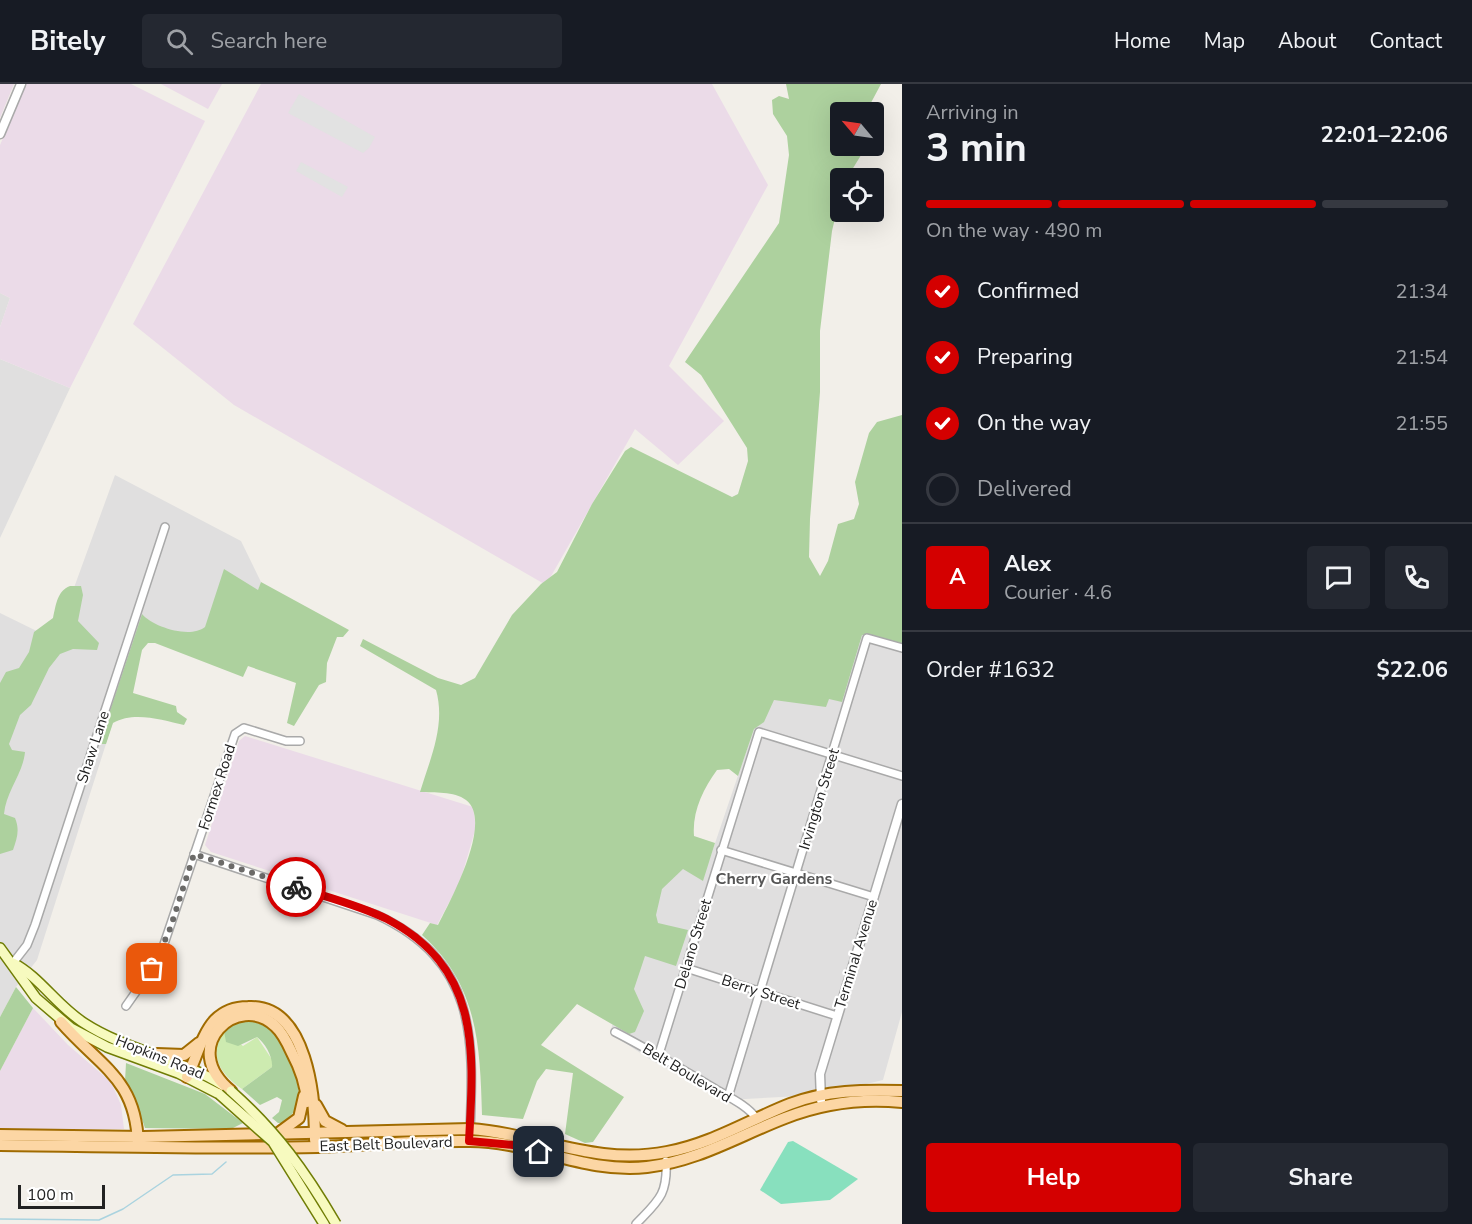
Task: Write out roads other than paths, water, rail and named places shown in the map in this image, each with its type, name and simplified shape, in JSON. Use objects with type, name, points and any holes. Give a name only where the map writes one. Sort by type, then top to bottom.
[{"type":"main road","name":"Hopkins Road","points":[[0,948],[13,963],[19,977],[62,1022],[107,1047],[189,1073],[231,1090],[280,1139],[309,1178],[336,1224]]},
{"type":"main road","name":"Hopkins Road","points":[[13,963],[27,970],[58,1004],[83,1023],[110,1037],[157,1054],[219,1094],[273,1142],[324,1224]]},
{"type":"main road","points":[[157,1054],[178,1056],[190,1052],[223,1013],[234,1008],[255,1006],[270,1011],[285,1023],[300,1047],[309,1090],[315,1147]]},
{"type":"main road","points":[[231,1090],[213,1071],[210,1062],[215,1033],[230,1020],[251,1016],[269,1021],[282,1034],[325,1121],[348,1132]]},
{"type":"main road","points":[[62,1022],[123,1086],[136,1118],[138,1142]]},
{"type":"main road","points":[[189,1073],[210,1028]]},
{"type":"main road","points":[[274,1135],[291,1127],[299,1118],[309,1090]]},
{"type":"main road","name":"East Belt Boulevard","points":[[0,1145],[138,1142],[348,1132],[470,1135],[574,1162],[602,1166],[645,1167],[790,1104],[821,1100],[860,1090],[902,1091]]},
{"type":"main road","name":"East Belt Boulevard","points":[[666,1158],[710,1152],[821,1100],[902,1102]]},
{"type":"main road","name":"East Belt Boulevard","points":[[0,1135],[315,1147],[470,1135]]},
{"type":"street","points":[[0,134],[21,84]]},
{"type":"street","name":"Shaw Lane","points":[[13,963],[27,945],[35,925],[165,527]]},
{"type":"street","name":"Irvington Street","points":[[728,1097],[867,638],[902,648]]},
{"type":"street","name":"Formex Road","points":[[126,1006],[152,969],[163,947],[237,731],[244,728],[286,741],[300,741]]},
{"type":"street","name":"Delano Street","points":[[659,1054],[759,732],[833,755]]},
{"type":"street","points":[[833,755],[902,776]]},
{"type":"street","name":"Terminal Avenue","points":[[821,1100],[820,1074],[902,804]]},
{"type":"street","points":[[721,850],[874,897]]},
{"type":"street","points":[[194,854],[377,915],[409,933],[431,952],[455,986],[469,1026],[473,1066],[470,1135]]},
{"type":"street","name":"Berry Street","points":[[686,968],[837,1016]]},
{"type":"street","name":"Belt Boulevard","points":[[615,1032],[659,1054],[751,1112],[757,1119]]},
{"type":"street","points":[[636,1224],[664,1193],[668,1182],[666,1158]]},
{"type":"waterway","points":[[0,1219],[99,1220],[123,1209],[173,1175],[212,1174],[226,1162]]},
{"type":"district","name":"Cherry Gardens","points":[[774,879]]}]
